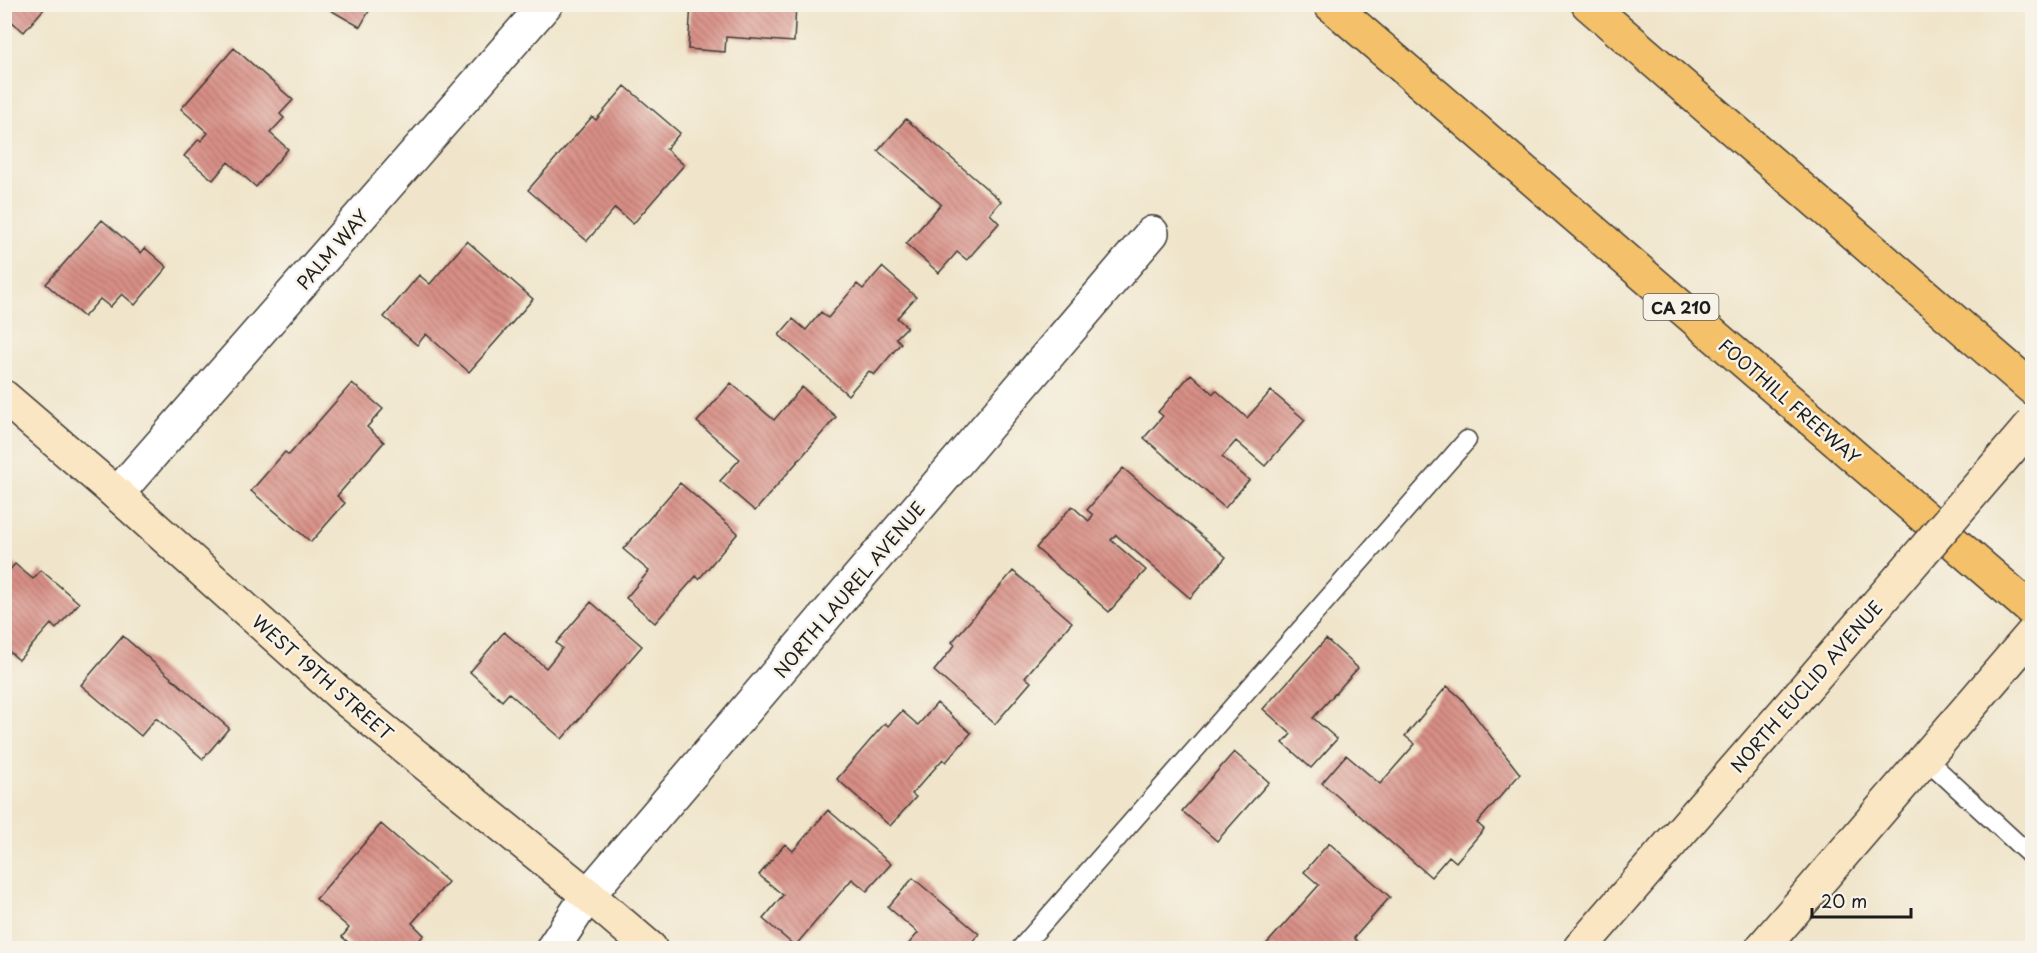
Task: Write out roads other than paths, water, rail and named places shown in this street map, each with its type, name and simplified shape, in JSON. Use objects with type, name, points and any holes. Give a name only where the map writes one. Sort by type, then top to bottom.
[{"type":"highway","name":"FOOTHILL FREEWAY","points":[[1330,4],[2032,610]]},
{"type":"highway","points":[[1588,4],[2032,388]]},
{"type":"main road","name":"WEST 19TH STREET","points":[[4,397],[117,494],[349,702],[588,895],[650,948]]},
{"type":"main road","name":"NORTH EUCLID AVENUE","points":[[1580,948],[2032,424]]},
{"type":"main road","points":[[1762,948],[2032,634]]},
{"type":"street","name":"PALM WAY","points":[[117,494],[546,4]]},
{"type":"street","name":"NORTH LAUREL AVENUE","points":[[553,948],[588,895],[1152,233]]},
{"type":"lane","points":[[1021,948],[1467,440]]},
{"type":"lane","points":[[1925,758],[2032,857]]}]
